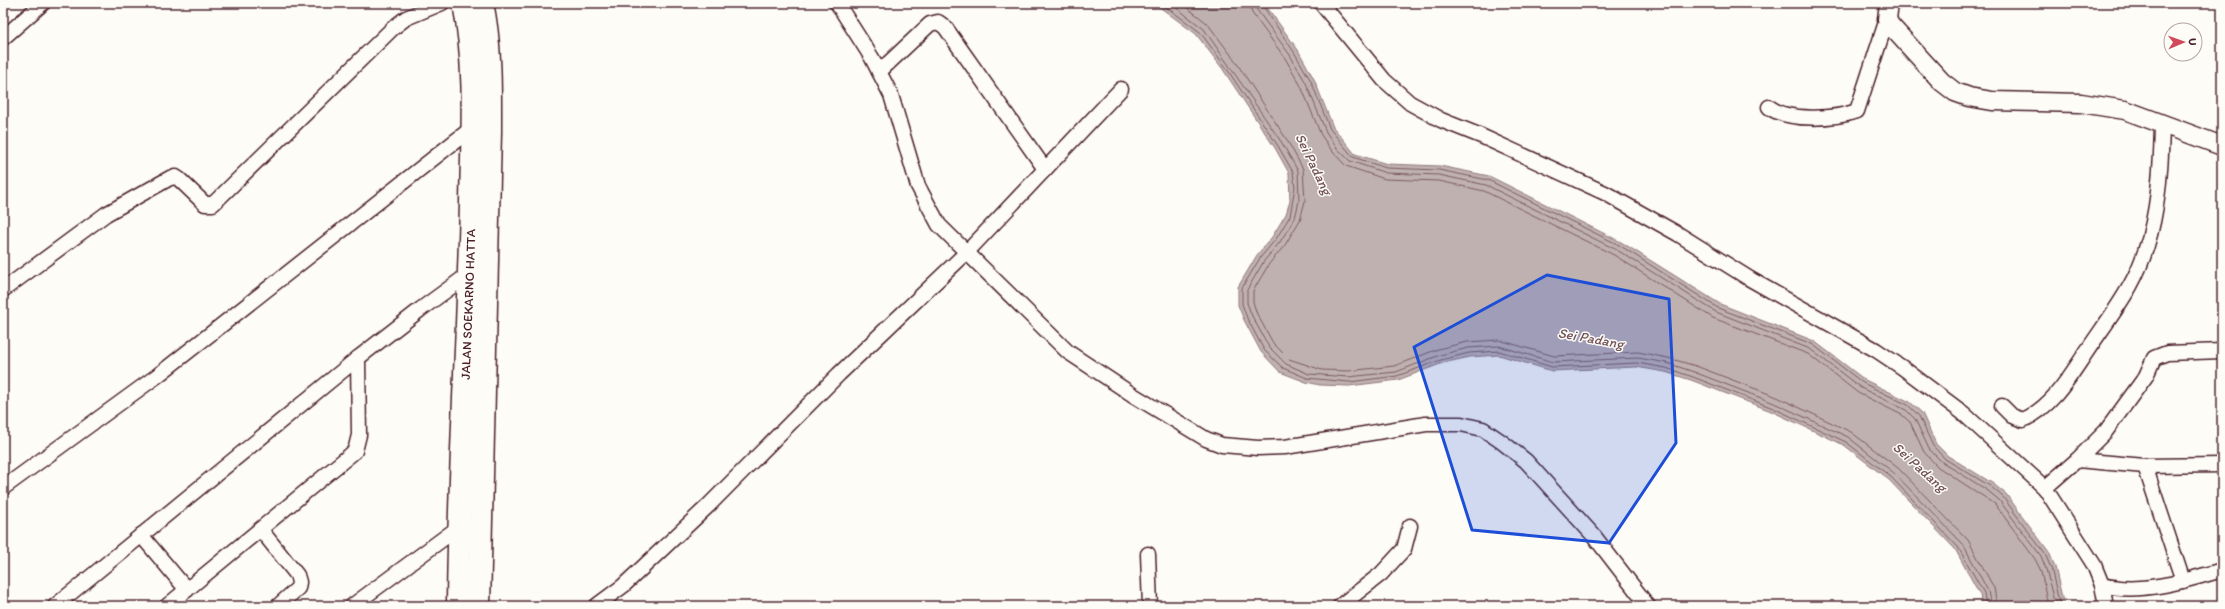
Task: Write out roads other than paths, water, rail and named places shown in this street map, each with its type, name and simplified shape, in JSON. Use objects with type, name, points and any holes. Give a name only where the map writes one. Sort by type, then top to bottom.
[{"type":"highway","name":"JALAN SOEKARNO HATTA","points":[[464,3],[481,121],[487,261],[479,606]]},
{"type":"highway","name":"JALAN SOEKARNO HATTA","points":[[458,606],[459,527],[470,274],[481,121],[489,65],[486,21],[482,3]]},
{"type":"street","points":[[3,38],[43,3]]},
{"type":"street","points":[[3,290],[106,214],[170,178],[176,177],[205,204],[213,204],[393,28],[406,18],[442,3]]},
{"type":"street","points":[[837,3],[879,72],[891,96],[918,186],[939,225],[1068,352],[1139,399],[1206,439],[1222,445],[1258,448],[1285,447],[1426,424],[1462,424],[1483,430],[1502,442],[1526,461],[1594,536],[1648,606]]},
{"type":"street","points":[[1321,3],[1384,80],[1410,103],[1441,120],[1481,136],[1605,193],[1678,234],[1750,279],[1876,350],[1903,368],[1963,413],[2045,488],[2094,565],[2102,585],[2106,606]]},
{"type":"street","points":[[1769,107],[1780,113],[1796,117],[1857,111],[1888,11]]},
{"type":"street","points":[[1888,11],[1896,33],[1932,71],[1955,92],[1969,97],[1992,101],[2081,103],[2124,110],[2222,146]]},
{"type":"street","points":[[879,72],[930,24],[938,22],[945,27],[1045,169]]},
{"type":"street","points":[[596,606],[623,586],[702,511],[839,374],[966,252],[1121,89]]},
{"type":"street","points":[[3,488],[157,376],[481,121]]},
{"type":"street","points":[[2002,406],[2012,416],[2023,420],[2044,406],[2066,383],[2130,286],[2142,258],[2155,212],[2161,160],[2162,124]]},
{"type":"street","points":[[55,606],[358,358],[487,261]]},
{"type":"street","points":[[2045,488],[2077,460],[2106,431],[2146,376],[2154,358],[2167,353],[2222,352]]},
{"type":"street","points":[[167,606],[351,455],[358,446],[358,358]]},
{"type":"street","points":[[2077,460],[2145,466],[2222,465]]},
{"type":"street","points":[[2145,466],[2183,581]]},
{"type":"street","points":[[1340,606],[1381,574],[1404,550],[1410,526]]},
{"type":"street","points":[[352,606],[459,527]]},
{"type":"street","points":[[261,530],[297,575],[299,582],[298,588],[278,606]]},
{"type":"street","points":[[141,535],[187,590]]},
{"type":"street","points":[[1148,554],[1150,606]]},
{"type":"street","points":[[2102,585],[2120,589],[2183,581],[2222,570]]},
{"type":"water","name":"Sei Padang","points":[[1154,3],[1264,3],[1298,50],[1314,79],[1333,127],[1355,154],[1387,164],[1440,166],[1489,176],[1621,242],[1720,304],[1814,341],[1865,380],[1910,402],[1922,413],[1936,444],[1948,456],[1992,483],[2006,494],[2049,552],[2055,567],[2064,606],[1982,606],[1980,595],[1955,549],[1889,480],[1844,445],[1771,411],[1691,380],[1665,372],[1636,367],[1552,371],[1499,355],[1470,357],[1443,363],[1398,380],[1349,386],[1320,385],[1306,382],[1280,372],[1261,352],[1244,320],[1238,305],[1238,287],[1257,255],[1272,237],[1286,214],[1290,201],[1289,173],[1275,148],[1222,68],[1196,34]]}]
